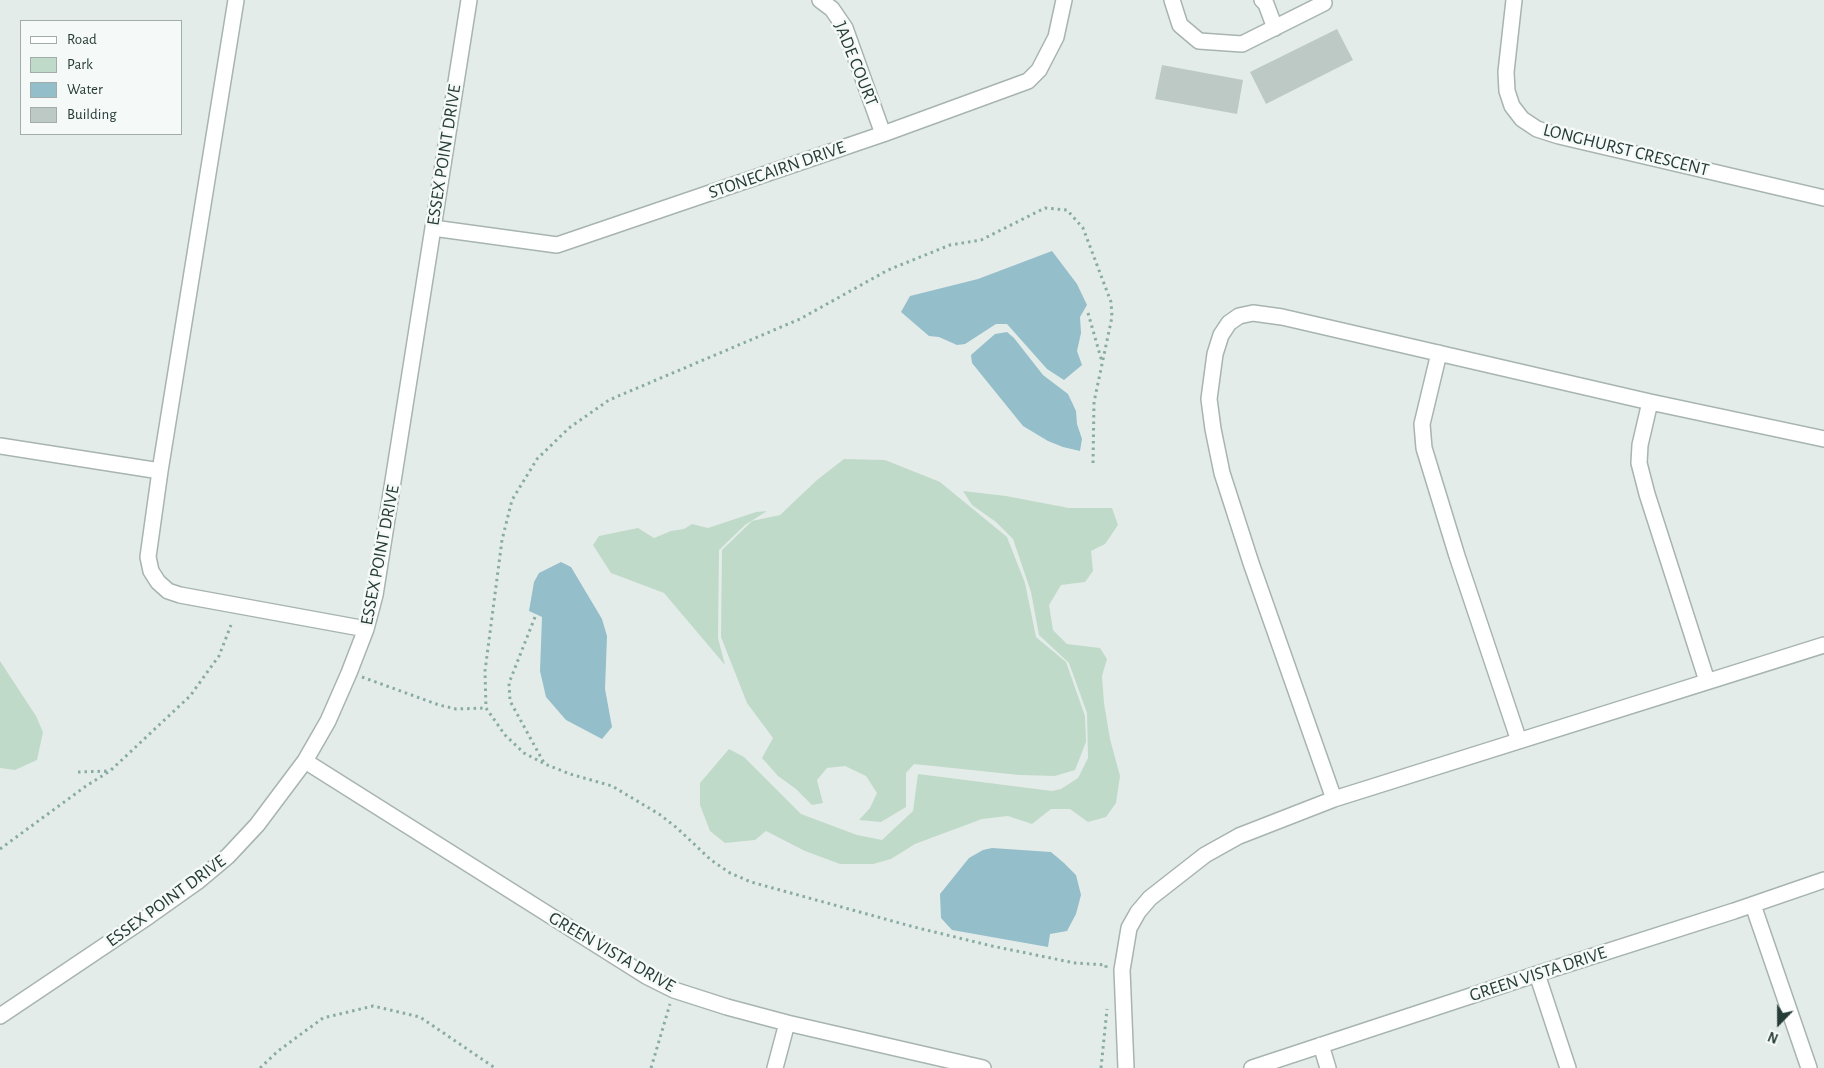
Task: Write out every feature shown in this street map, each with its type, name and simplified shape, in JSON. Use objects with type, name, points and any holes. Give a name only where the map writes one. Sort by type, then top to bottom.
[{"type":"street","points":[[236,0],[160,471],[148,557],[151,572],[168,591],[180,595],[366,629]]},
{"type":"street","name":"ESSEX POINT DRIVE","points":[[0,1016],[149,916],[220,863],[258,825],[305,761],[328,721],[366,629],[375,595],[469,0]]},
{"type":"street","name":"JADE COURT","points":[[820,0],[832,9],[845,28],[883,134]]},
{"type":"street","name":"STONECAIRN DRIVE","points":[[433,228],[556,245],[883,134],[1028,81],[1039,70],[1056,37],[1064,0]]},
{"type":"street","points":[[1172,0],[1180,24],[1199,41],[1242,44],[1324,3]]},
{"type":"street","points":[[1262,0],[1266,4],[1275,28]]},
{"type":"street","name":"LONGHURST CRESCENT","points":[[1514,0],[1506,72],[1507,91],[1512,106],[1522,119],[1537,129],[1559,136],[1824,198]]},
{"type":"street","points":[[1334,799],[1250,563],[1222,473],[1208,399],[1214,354],[1221,335],[1229,323],[1239,316],[1253,313],[1282,317],[1650,402],[1824,439]]},
{"type":"street","points":[[1439,353],[1422,424],[1424,448],[1457,556],[1519,741]]},
{"type":"street","points":[[1650,402],[1640,445],[1639,464],[1707,681]]},
{"type":"street","points":[[0,446],[160,471]]},
{"type":"street","points":[[1126,1068],[1122,970],[1129,928],[1138,912],[1150,898],[1205,855],[1239,836],[1334,799],[1824,645]]},
{"type":"street","name":"GREEN VISTA DRIVE","points":[[305,761],[646,976],[674,990],[727,1007],[983,1068]]},
{"type":"street","name":"GREEN VISTA DRIVE","points":[[1252,1068],[1753,905],[1824,880]]},
{"type":"street","points":[[1753,905],[1809,1068]]},
{"type":"street","points":[[1537,974],[1568,1068]]},
{"type":"street","points":[[775,1068],[787,1022]]},
{"type":"street","points":[[1321,1045],[1328,1068]]},
{"type":"path","points":[[1093,463],[1094,402],[1112,317],[1111,302],[1083,228],[1067,210],[1045,208],[981,240],[950,245],[888,270],[800,319],[609,400],[569,428],[537,459],[512,500],[502,540],[485,671],[486,708],[505,735],[524,753],[570,774],[612,786],[659,814],[717,864],[730,873],[750,882],[914,927],[992,946],[1075,963],[1106,965],[1107,975]]},
{"type":"path","points":[[1088,313],[1102,363]]},
{"type":"path","points":[[536,618],[508,683],[510,701],[545,764]]},
{"type":"path","points":[[0,849],[86,786],[110,771],[190,696],[219,656],[231,625]]},
{"type":"path","points":[[349,673],[438,705],[456,709],[486,708]]},
{"type":"path","points":[[78,772],[110,771]]},
{"type":"path","points":[[651,1068],[674,990]]},
{"type":"path","points":[[1101,1068],[1107,1004]]},
{"type":"path","points":[[260,1068],[278,1051],[323,1018],[373,1006],[420,1016],[495,1068]]},
{"type":"green space","points":[[844,459],[885,460],[940,482],[1007,537],[1025,583],[1036,637],[1066,662],[1085,716],[1086,742],[1075,770],[1055,776],[1019,775],[914,764],[906,773],[906,807],[881,822],[859,820],[870,808],[877,793],[866,776],[845,766],[827,768],[817,780],[823,803],[812,805],[796,789],[778,776],[762,758],[773,738],[747,703],[721,637],[722,550],[752,521],[780,515],[817,480]]},
{"type":"green space","points":[[963,491],[1006,496],[1069,508],[1112,508],[1118,525],[1105,544],[1091,551],[1093,571],[1085,582],[1061,585],[1049,605],[1053,630],[1067,644],[1100,648],[1107,659],[1102,676],[1110,739],[1120,776],[1116,803],[1106,817],[1088,822],[1070,809],[1051,809],[1032,824],[1008,816],[982,819],[915,844],[891,859],[873,864],[840,864],[805,851],[766,831],[755,840],[725,843],[710,831],[700,805],[700,783],[729,749],[744,757],[801,814],[857,835],[882,840],[913,811],[918,774],[1052,791],[1061,789],[1078,778],[1088,758],[1087,713],[1069,663],[1039,635],[1031,592],[1013,539],[996,522],[972,505]]},
{"type":"green space","points":[[767,511],[745,525],[719,550],[718,638],[725,665],[664,593],[611,573],[593,545],[599,536],[638,528],[654,538],[671,531],[684,529],[692,524],[708,528],[756,512]]},
{"type":"green space","points":[[0,661],[36,716],[43,732],[37,760],[15,770],[0,768]]},
{"type":"water","points":[[1052,251],[1077,284],[1087,305],[1080,317],[1081,333],[1077,351],[1082,365],[1064,380],[1047,369],[1007,324],[996,324],[965,344],[957,345],[939,337],[929,336],[901,312],[910,296],[978,279]]},
{"type":"water","points":[[1007,332],[1014,338],[1043,375],[1068,394],[1076,411],[1077,424],[1082,439],[1080,451],[1048,441],[1023,426],[972,363],[971,355],[995,334]]},
{"type":"water","points":[[561,562],[571,567],[602,619],[607,636],[605,689],[612,727],[602,739],[566,720],[546,697],[540,671],[542,617],[529,611],[534,582],[539,573]]},
{"type":"water","points":[[992,848],[1051,852],[1076,875],[1081,895],[1076,914],[1067,931],[1050,934],[1048,947],[952,930],[941,918],[940,894],[969,858],[983,850]]},
{"type":"building","points":[[1337,29],[1353,60],[1266,104],[1250,72]]},
{"type":"building","points":[[1162,65],[1243,80],[1237,114],[1155,99]]}]
